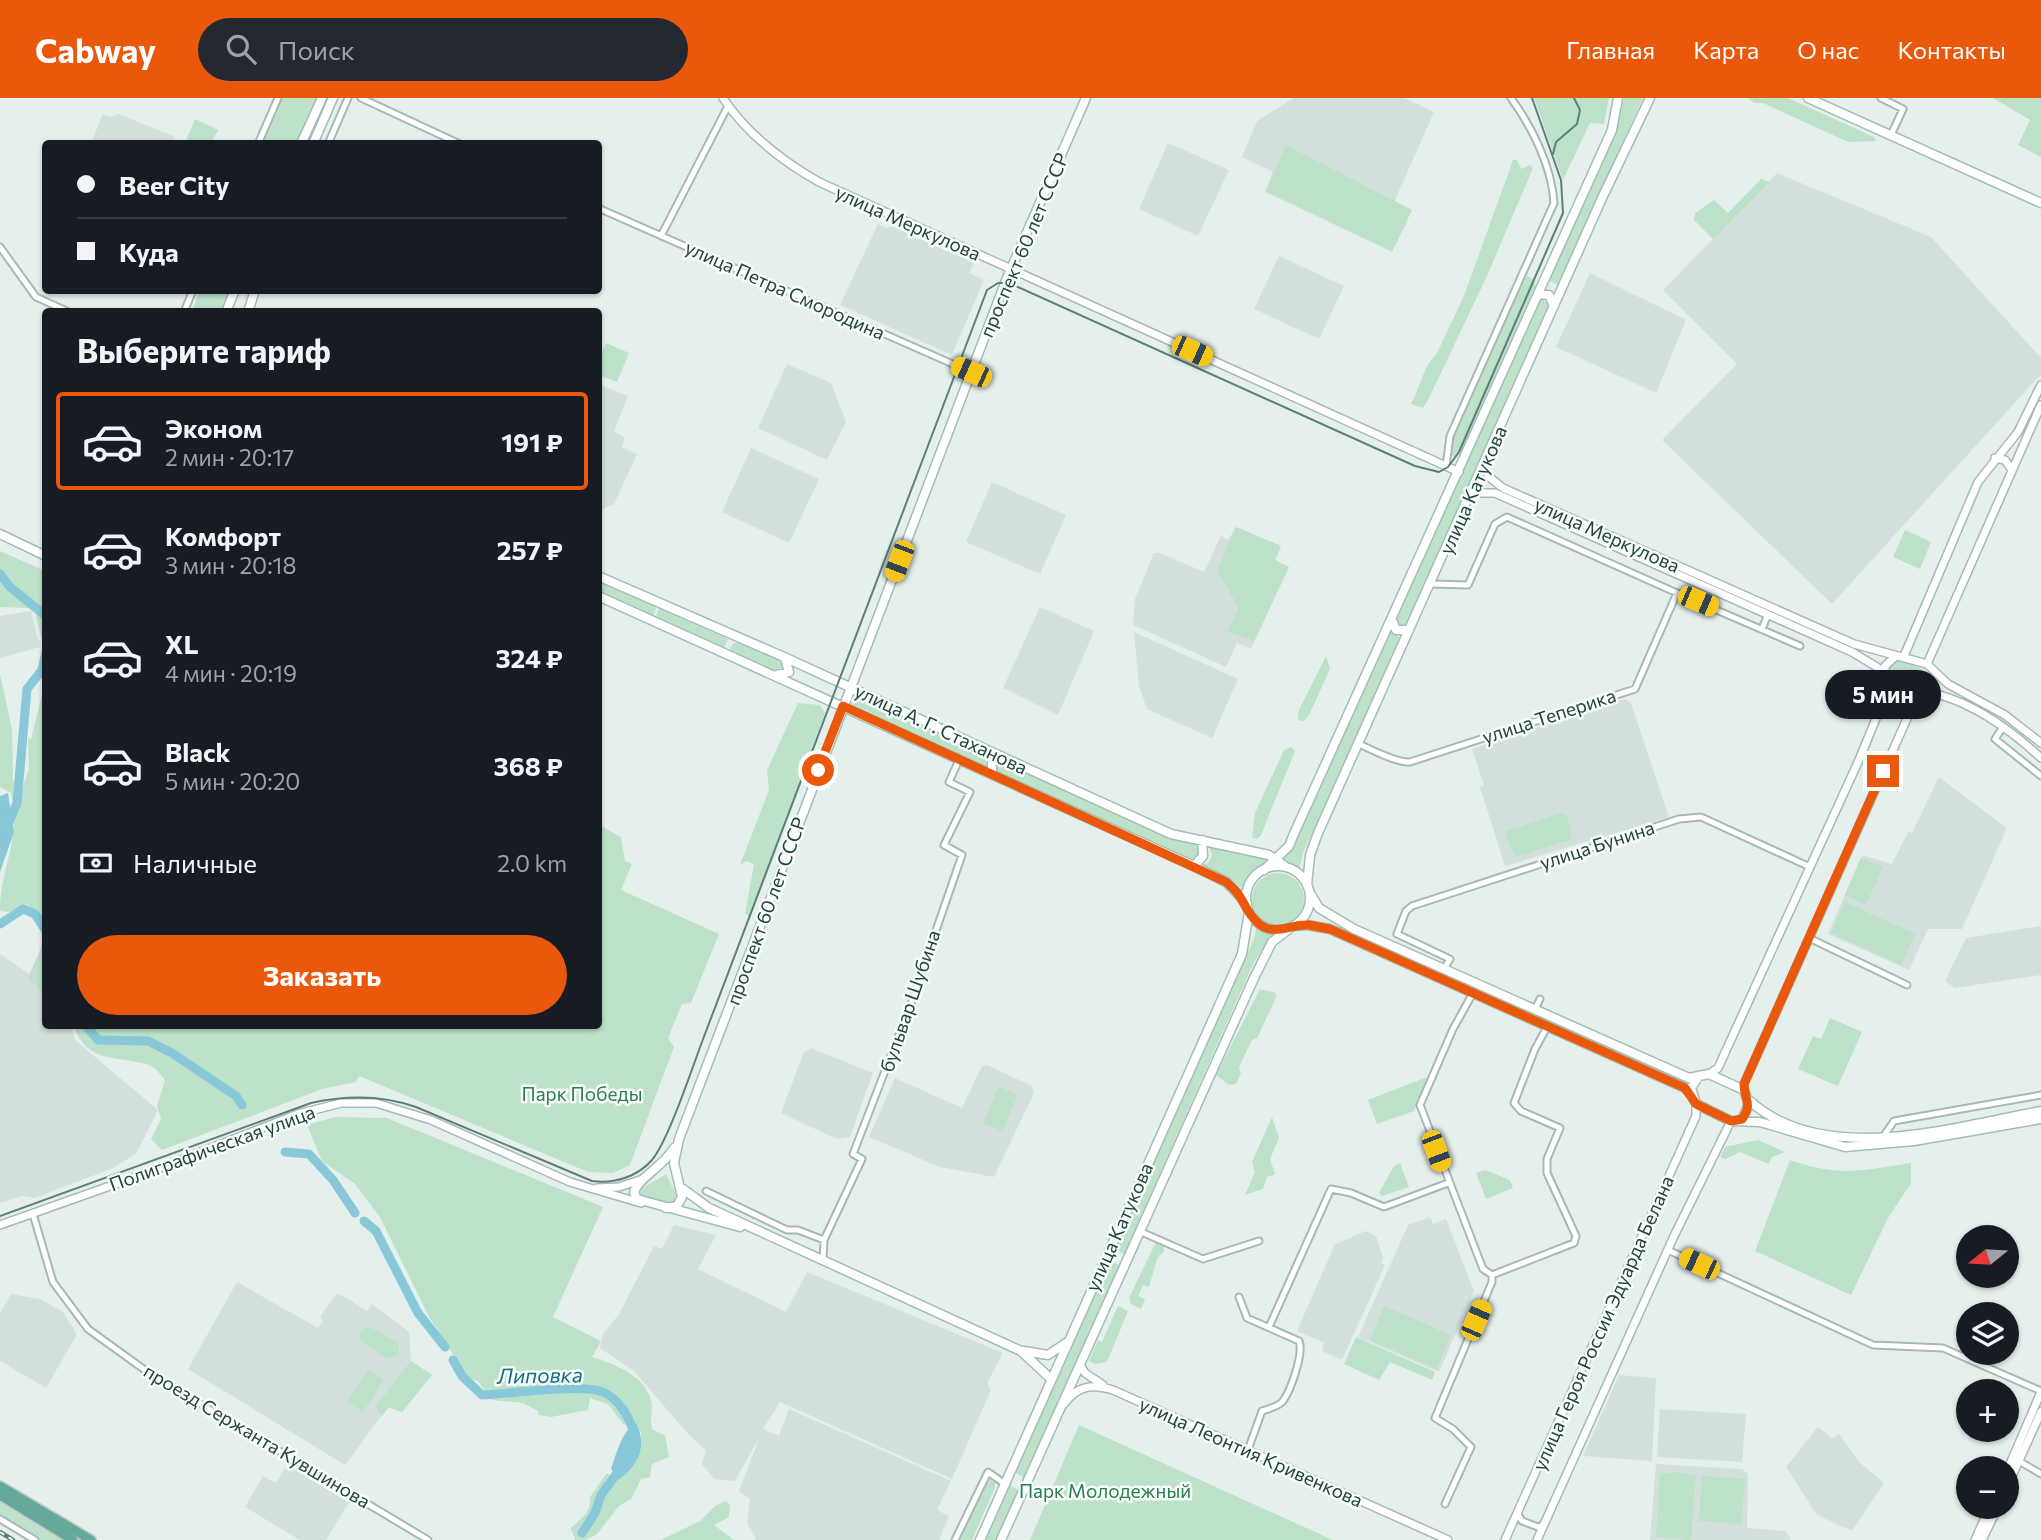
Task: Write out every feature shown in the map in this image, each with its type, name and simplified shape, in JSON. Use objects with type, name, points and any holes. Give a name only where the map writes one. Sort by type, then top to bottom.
[{"type":"main road","points":[[303,140],[322,98]]},
{"type":"main road","points":[[315,140],[333,98]]},
{"type":"main road","name":"проспект 60 лет СССР","points":[[678,1139],[971,372],[1011,270],[1086,98]]},
{"type":"main road","name":"улица Катукова","points":[[1272,856],[1284,851],[1392,620],[1612,130],[1618,98]]},
{"type":"main road","name":"улица Катукова","points":[[1308,889],[1313,846],[1650,98]]},
{"type":"main road","points":[[1808,98],[2041,203]]},
{"type":"main road","points":[[1538,294],[1549,295],[1554,306]]},
{"type":"main road","points":[[0,534],[42,554]]},
{"type":"main road","name":"улица А. Г. Стаханова","points":[[602,578],[784,657],[1171,834],[1272,856],[1286,867]]},
{"type":"main road","name":"улица А. Г. Стаханова","points":[[602,598],[1194,866],[1226,882],[1248,907]]},
{"type":"main road","points":[[1392,620],[1396,631],[1409,630]]},
{"type":"main road","points":[[732,656],[726,646],[728,641],[738,637]]},
{"type":"main road","points":[[776,675],[789,672],[790,666],[784,657]]},
{"type":"main road","points":[[992,775],[992,763],[1001,756]]},
{"type":"main road","points":[[1194,866],[1203,856],[1202,840]]},
{"type":"main road","points":[[1272,856],[1264,870],[1250,884],[1248,907],[1266,928],[1307,925],[1330,929],[1685,1088],[1694,1100],[1731,1121],[1742,1119],[1845,1147],[1914,1141],[2041,1119]]},
{"type":"main road","points":[[1264,870],[1286,867],[1302,877],[1320,908],[1333,918],[1689,1078],[1704,1075],[1744,1090],[1749,1100],[1763,1114],[1827,1136],[1851,1140],[1883,1137],[2041,1111]]},
{"type":"main road","points":[[1291,928],[1307,912],[1308,889]]},
{"type":"main road","name":"улица Катукова","points":[[980,1540],[1242,954],[1248,907]]},
{"type":"main road","name":"улица Катукова","points":[[1002,1540],[1266,952],[1272,942],[1291,928]]},
{"type":"main road","points":[[1694,1100],[1691,1088],[1704,1075]]},
{"type":"main road","points":[[1742,1119],[1748,1111],[1749,1100]]},
{"type":"main road","points":[[678,1139],[666,1161],[648,1175],[634,1192],[637,1199],[643,1203],[769,1235]]},
{"type":"main road","points":[[666,1208],[675,1207],[680,1202],[674,1163],[678,1139]]},
{"type":"main road","points":[[648,1175],[667,1169],[697,1202],[1021,1351],[1048,1355],[1068,1341]]},
{"type":"main road","points":[[1105,1258],[1118,1258],[1123,1268]]},
{"type":"main road","points":[[1021,1351],[1051,1379]]},
{"type":"main road","points":[[1010,1473],[1014,1482],[1019,1485],[1027,1483]]},
{"type":"main road","points":[[0,1486],[91,1540]]},
{"type":"main road","points":[[0,1495],[72,1540]]},
{"type":"street","points":[[260,140],[278,98]]},
{"type":"street","points":[[330,140],[348,98]]},
{"type":"street","points":[[361,98],[451,140]]},
{"type":"street","name":"улица Меркулова","points":[[723,98],[749,131],[789,165],[836,190],[1459,472]]},
{"type":"street","points":[[1446,466],[1450,436],[1554,203],[1553,187],[1529,124],[1511,98]]},
{"type":"street","points":[[1881,98],[1903,109],[1891,135]]},
{"type":"street","points":[[661,236],[729,106]]},
{"type":"street","points":[[707,130],[714,134]]},
{"type":"street","name":"улица Петра Смородина","points":[[602,210],[971,372]]},
{"type":"street","points":[[0,247],[36,297],[60,308]]},
{"type":"street","points":[[2041,385],[2018,432],[1995,458],[1970,499],[1900,656],[1886,663],[1885,672],[1891,682],[1918,694],[1932,693],[1965,705],[2003,727],[2041,758]]},
{"type":"street","points":[[2041,405],[1927,664],[1948,684],[2005,716],[2041,743]]},
{"type":"street","points":[[1995,458],[2005,460],[2012,470]]},
{"type":"street","name":"улица Меркулова","points":[[1483,466],[1499,485],[1546,508],[1854,644],[1927,664]]},
{"type":"street","name":"улица Меркулова","points":[[1471,493],[1494,492],[1853,653],[1885,672]]},
{"type":"street","points":[[1431,584],[1468,586],[1495,524],[1507,517],[1800,646]]},
{"type":"street","points":[[1609,562],[1616,547]]},
{"type":"street","name":"улица Теперика","points":[[1359,744],[1379,754],[1388,754],[1400,762],[1410,762],[1635,689],[1677,593]]},
{"type":"street","points":[[1762,629],[1768,614]]},
{"type":"street","points":[[1932,693],[1938,681],[1936,673]]},
{"type":"street","points":[[1704,1075],[1718,1068],[1891,682]]},
{"type":"street","points":[[1744,1090],[1744,1084],[1808,938],[1918,694]]},
{"type":"street","points":[[2003,727],[1995,739],[2041,776]]},
{"type":"street","name":"бульвар Шубина","points":[[823,1260],[824,1240],[862,1159],[853,1154],[910,1006],[962,855],[944,845],[970,792],[949,782],[959,760]]},
{"type":"street","name":"улица Бунина","points":[[1444,969],[1450,958],[1397,934],[1406,911],[1412,906],[1692,816],[1701,817],[1810,867]]},
{"type":"street","points":[[1808,938],[1907,985]]},
{"type":"street","points":[[1473,993],[1452,1030],[1420,1105],[1483,1269],[1492,1275]]},
{"type":"street","points":[[1535,1009],[1540,999]]},
{"type":"street","points":[[1492,1275],[1574,1243],[1576,1236],[1547,1173],[1548,1156],[1560,1128],[1521,1111],[1514,1103],[1535,1049],[1547,1027]]},
{"type":"street","points":[[1883,1137],[1895,1121],[2041,1096]]},
{"type":"street","name":"улица Героя России Эдуарда Белана","points":[[1505,1540],[1696,1116],[1694,1100]]},
{"type":"street","name":"Полиграфическая улица","points":[[0,1225],[298,1114],[341,1103],[376,1103],[431,1121],[582,1186]]},
{"type":"street","name":"улица Героя России Эдуарда Белана","points":[[1537,1540],[1668,1250],[1731,1121]]},
{"type":"street","points":[[1895,1121],[1895,1135]]},
{"type":"street","points":[[582,1186],[613,1188],[648,1175]]},
{"type":"street","points":[[1269,1327],[1331,1189],[1351,1193],[1384,1207],[1448,1183]]},
{"type":"street","points":[[582,1186],[643,1203]]},
{"type":"street","points":[[706,1191],[787,1230],[798,1230],[824,1240]]},
{"type":"street","name":"проезд Сержанта Кувшинова","points":[[33,1214],[52,1282],[88,1329],[149,1373],[428,1540]]},
{"type":"street","points":[[1139,1231],[1203,1259],[1259,1241]]},
{"type":"street","points":[[1668,1250],[1873,1345],[1943,1348],[2041,1391],[2013,1456]]},
{"type":"street","points":[[1445,1504],[1471,1447],[1435,1418],[1492,1282],[1492,1275]]},
{"type":"street","points":[[1239,1297],[1247,1318],[1299,1341],[1301,1356],[1283,1401],[1262,1411],[1248,1450]]},
{"type":"street","points":[[1080,1365],[1085,1373],[1113,1390]]},
{"type":"street","name":"улица Леонтия Кривенкова","points":[[1059,1410],[1080,1388],[1094,1385],[1113,1390],[1448,1540]]},
{"type":"street","points":[[2041,1412],[2019,1461],[2041,1474]]},
{"type":"street","points":[[955,1540],[988,1472],[1005,1485]]},
{"type":"street","points":[[1517,1513],[1522,1521],[1534,1526],[1545,1524]]},
{"type":"street","points":[[0,1519],[35,1540]]},
{"type":"street","points":[[1975,1540],[1985,1519]]},
{"type":"street","points":[[1982,1540],[1992,1519]]},
{"type":"shaded area","points":[[1294,98],[1404,98],[1434,112],[1395,200],[1407,222],[1392,252],[1265,192],[1273,172],[1242,157],[1257,121]]},
{"type":"shaded area","points":[[103,114],[111,117],[119,114],[175,137],[174,140],[92,140]]},
{"type":"shaded area","points":[[1168,143],[1229,170],[1198,236],[1139,209]]},
{"type":"shaded area","points":[[1777,173],[1931,237],[2041,358],[2041,374],[1832,604],[1662,440],[1737,364],[1663,290]]},
{"type":"shaded area","points":[[878,224],[886,228],[891,226],[974,263],[969,273],[984,280],[952,355],[840,305]]},
{"type":"shaded area","points":[[1279,256],[1344,286],[1319,339],[1254,309]]},
{"type":"shaded area","points":[[1590,273],[1686,320],[1656,393],[1556,347]]},
{"type":"shaded area","points":[[787,364],[831,383],[846,422],[827,460],[758,428]]},
{"type":"shaded area","points":[[602,386],[628,396],[614,431],[625,438],[622,447],[637,454],[614,504],[602,510]]},
{"type":"shaded area","points":[[751,448],[819,479],[789,543],[722,512]]},
{"type":"shaded area","points":[[992,482],[1066,515],[1040,574],[966,542]]},
{"type":"shaded area","points":[[1236,527],[1281,546],[1275,560],[1289,567],[1251,649],[1237,643],[1226,667],[1133,625],[1135,599],[1154,553],[1160,553],[1204,572],[1221,536],[1228,540]]},
{"type":"shaded area","points":[[1040,607],[1094,631],[1058,715],[1003,688]]},
{"type":"shaded area","points":[[31,611],[40,647],[0,658],[0,616]]},
{"type":"shaded area","points":[[1134,632],[1238,679],[1212,738],[1147,709],[1139,686]]},
{"type":"shaded area","points":[[1624,699],[1631,703],[1669,817],[1505,866],[1480,787],[1484,785],[1472,749]]},
{"type":"shaded area","points":[[1939,777],[2007,828],[1962,929],[1928,929],[1909,970],[1828,934],[1862,855],[1892,864],[1908,832],[1912,833]]},
{"type":"shaded area","points":[[2041,926],[2041,975],[1955,988],[1945,981],[1966,938]]},
{"type":"shaded area","points":[[0,954],[42,983],[42,1029],[72,1029],[75,1040],[158,1110],[136,1154],[113,1168],[35,1198],[22,1196],[0,1203]]},
{"type":"shaded area","points":[[811,1048],[873,1073],[850,1137],[837,1139],[781,1113],[804,1052]]},
{"type":"shaded area","points":[[987,1065],[1032,1086],[1034,1093],[994,1177],[940,1167],[869,1137],[895,1078],[962,1108],[982,1066]]},
{"type":"shaded area","points":[[1430,1217],[1433,1224],[1446,1219],[1474,1291],[1439,1372],[1358,1337],[1408,1225]]},
{"type":"shaded area","points":[[674,1225],[716,1235],[698,1269],[786,1312],[807,1272],[1003,1353],[987,1383],[991,1390],[952,1479],[780,1402],[763,1429],[779,1436],[789,1409],[951,1481],[937,1510],[949,1516],[939,1540],[756,1540],[747,1522],[750,1499],[739,1491],[760,1436],[735,1481],[714,1479],[702,1464],[706,1450],[689,1435],[634,1371],[600,1348],[603,1334],[619,1314],[654,1246],[662,1249]]},
{"type":"shaded area","points":[[1366,1231],[1376,1236],[1383,1258],[1381,1263],[1385,1265],[1342,1360],[1322,1351],[1324,1343],[1297,1331],[1335,1244]]},
{"type":"shaded area","points":[[237,1282],[318,1328],[323,1320],[320,1317],[338,1293],[367,1311],[372,1304],[409,1332],[411,1361],[432,1375],[402,1412],[388,1407],[345,1465],[188,1369]]},
{"type":"shaded area","points":[[11,1294],[40,1299],[63,1312],[77,1334],[46,1388],[0,1361],[0,1314]]},
{"type":"shaded area","points":[[1619,1375],[1656,1378],[1652,1461],[1583,1456]]},
{"type":"shaded area","points":[[1660,1409],[1746,1414],[1742,1462],[1657,1457]]},
{"type":"shaded area","points":[[1818,1427],[1832,1438],[1839,1434],[1859,1462],[1884,1483],[1852,1531],[1817,1515],[1786,1467]]},
{"type":"shaded area","points":[[1656,1464],[1742,1469],[1748,1474],[1747,1528],[1785,1531],[1791,1540],[1650,1540]]},
{"type":"shaded area","points":[[287,1465],[349,1502],[326,1540],[300,1540],[245,1507],[263,1476],[276,1483]]},
{"type":"green space","points":[[282,98],[318,98],[299,140],[264,140]]},
{"type":"green space","points":[[1534,98],[1609,98],[1604,124],[1590,123],[1563,180]]},
{"type":"green space","points":[[1624,98],[1643,98],[1558,285],[1548,280],[1616,134]]},
{"type":"green space","points":[[1748,98],[1788,98],[1874,137],[1876,141],[1848,142],[1763,103],[1754,103]]},
{"type":"green space","points":[[1993,98],[2041,98],[2041,157],[2018,145],[2030,120]]},
{"type":"green space","points":[[195,119],[218,130],[213,140],[186,140]]},
{"type":"green space","points":[[1286,145],[1412,210],[1392,251],[1266,191]]},
{"type":"green space","points":[[1513,160],[1517,160],[1521,169],[1530,165],[1533,168],[1487,276],[1428,400],[1423,408],[1411,404],[1464,296]]},
{"type":"green space","points":[[1761,179],[1769,182],[1713,239],[1694,220],[1695,213],[1714,200],[1728,213]]},
{"type":"green space","points":[[1528,276],[1535,280],[1535,287],[1461,453],[1453,457],[1450,454],[1454,433],[1524,278]]},
{"type":"green space","points":[[198,294],[230,294],[223,308],[193,308]]},
{"type":"green space","points":[[1541,299],[1549,304],[1405,626],[1401,627],[1396,621]]},
{"type":"green space","points":[[606,343],[629,353],[617,382],[602,376],[602,353]]},
{"type":"green space","points":[[1236,527],[1281,546],[1275,560],[1289,567],[1254,641],[1227,631],[1239,608],[1217,571]]},
{"type":"green space","points":[[1905,530],[1931,542],[1920,569],[1893,557]]},
{"type":"green space","points":[[0,551],[42,570],[42,637],[35,612],[29,608],[0,607]]},
{"type":"green space","points":[[602,581],[656,607],[653,618],[602,595]]},
{"type":"green space","points":[[659,608],[728,639],[723,650],[655,619]]},
{"type":"green space","points":[[1391,632],[1401,638],[1303,853],[1299,870],[1283,858],[1292,848]]},
{"type":"green space","points":[[734,643],[741,643],[783,662],[784,671],[777,673],[731,653],[730,648]]},
{"type":"green space","points":[[1326,656],[1330,669],[1309,715],[1304,721],[1298,720],[1299,710]]},
{"type":"green space","points":[[1900,658],[1933,675],[1933,687],[1923,692],[1893,678],[1889,666]]},
{"type":"green space","points":[[0,674],[12,729],[13,781],[20,795],[29,769],[28,738],[31,739],[42,694],[42,935],[39,913],[26,904],[9,912],[0,911],[14,809],[11,793],[0,787]]},
{"type":"green space","points":[[853,697],[991,756],[986,759],[986,767],[851,705]]},
{"type":"green space","points":[[798,703],[820,705],[825,713],[750,917],[745,914],[754,864],[746,861],[740,865],[769,790],[767,770]]},
{"type":"green space","points":[[1291,747],[1295,751],[1261,835],[1257,839],[1252,838],[1255,813],[1284,750]]},
{"type":"green space","points":[[1000,762],[1165,835],[1199,845],[1199,855],[1190,860],[996,772],[995,764]]},
{"type":"green space","points":[[1562,813],[1567,816],[1572,833],[1570,840],[1515,857],[1506,836],[1507,830]]},
{"type":"green space","name":"Парк Победы","points":[[602,827],[621,837],[625,861],[632,864],[621,890],[719,934],[691,1003],[682,1004],[668,1038],[674,1047],[630,1165],[613,1173],[588,1172],[359,1076],[356,1082],[322,1089],[162,1150],[151,1139],[161,1119],[157,1106],[165,1080],[149,1065],[104,1056],[86,1047],[75,1029],[602,1029]]},
{"type":"green space","points":[[1208,844],[1272,860],[1248,879],[1244,890],[1233,881],[1202,865],[1209,862],[1212,855]]},
{"type":"green space","points":[[1861,858],[1883,867],[1866,905],[1845,895]]},
{"type":"green space","points":[[1278,873],[1297,880],[1304,899],[1297,918],[1278,925],[1259,918],[1252,899],[1259,880]]},
{"type":"green space","points":[[1845,902],[1915,934],[1901,965],[1831,933]]},
{"type":"green space","points":[[1256,928],[1271,935],[1254,962],[1124,1254],[1114,1249],[1254,939]]},
{"type":"green space","points":[[42,942],[42,991],[28,979]]},
{"type":"green space","points":[[1260,989],[1276,993],[1276,998],[1257,1038],[1252,1040],[1239,1067],[1241,1073],[1236,1084],[1229,1085],[1216,1075]]},
{"type":"green space","points":[[1830,1018],[1862,1032],[1838,1086],[1798,1069],[1813,1036],[1821,1039]]},
{"type":"green space","points":[[1427,1077],[1414,1111],[1377,1124],[1368,1100]]},
{"type":"green space","points":[[999,1086],[1018,1095],[1002,1131],[983,1123]]},
{"type":"green space","points":[[335,1117],[387,1118],[603,1207],[553,1317],[601,1341],[592,1357],[626,1371],[646,1389],[652,1405],[653,1430],[665,1435],[669,1457],[652,1464],[650,1477],[641,1479],[632,1498],[619,1506],[597,1534],[586,1540],[575,1540],[571,1528],[587,1511],[590,1497],[607,1473],[618,1480],[642,1435],[633,1419],[624,1425],[608,1404],[590,1398],[588,1410],[551,1417],[538,1415],[538,1411],[523,1403],[491,1400],[478,1381],[468,1378],[429,1317],[380,1217],[355,1184],[322,1161],[307,1125]]},
{"type":"green space","points":[[1272,1117],[1279,1138],[1270,1159],[1275,1174],[1267,1177],[1263,1189],[1245,1195],[1255,1172],[1252,1162]]},
{"type":"green space","points":[[1758,1140],[1785,1152],[1772,1157],[1769,1164],[1740,1152],[1725,1159],[1720,1157],[1725,1147]]},
{"type":"green space","points":[[1790,1160],[1837,1171],[1911,1163],[1911,1183],[1888,1218],[1851,1295],[1755,1251]]},
{"type":"green space","points":[[1400,1163],[1409,1187],[1382,1196],[1379,1193],[1394,1166]]},
{"type":"green space","points":[[1485,1170],[1510,1180],[1513,1188],[1486,1199],[1476,1173]]},
{"type":"green space","points":[[666,1174],[679,1201],[672,1204],[639,1195],[643,1188]]},
{"type":"green space","points":[[1156,1242],[1164,1245],[1164,1251],[1157,1259],[1149,1287],[1143,1285],[1138,1296],[1145,1299],[1141,1309],[1131,1304],[1129,1298]]},
{"type":"green space","points":[[1110,1261],[1120,1265],[1025,1478],[1016,1473]]},
{"type":"green space","points":[[1118,1306],[1128,1311],[1107,1362],[1095,1364],[1089,1361],[1098,1340],[1102,1342]]},
{"type":"green space","points":[[1384,1306],[1451,1335],[1436,1369],[1370,1340]]},
{"type":"green space","points":[[368,1326],[399,1343],[399,1354],[387,1359],[359,1340],[361,1331]]},
{"type":"green space","points":[[1356,1337],[1435,1372],[1432,1380],[1390,1362],[1379,1380],[1344,1364]]},
{"type":"green space","points":[[411,1361],[432,1375],[402,1412],[389,1407],[382,1416],[376,1406]]},
{"type":"green space","points":[[368,1370],[384,1380],[363,1412],[347,1402]]},
{"type":"green space","name":"Парк Молодежный","points":[[1079,1425],[1333,1540],[1030,1540]]},
{"type":"green space","points":[[1677,1472],[1696,1476],[1691,1540],[1656,1537],[1660,1474]]},
{"type":"green space","points":[[1702,1476],[1745,1479],[1741,1524],[1699,1521]]},
{"type":"green space","points":[[989,1479],[995,1482],[995,1488],[972,1540],[958,1540],[984,1482]]},
{"type":"green space","points":[[1010,1485],[1019,1491],[996,1540],[985,1540]]},
{"type":"green space","points":[[0,1501],[63,1540],[39,1540],[0,1515]]},
{"type":"green space","points":[[726,1501],[730,1505],[729,1517],[714,1525],[734,1540],[661,1540],[700,1521],[715,1506]]},
{"type":"water","points":[[8,793],[14,832],[0,872],[0,796]]},
{"type":"water","points":[[636,1423],[641,1439],[639,1455],[631,1469],[618,1480],[611,1469],[617,1450],[627,1431]]},
{"type":"waterway","name":"Липовка","points":[[0,574],[10,587],[42,613]]},
{"type":"waterway","name":"Липовка","points":[[0,844],[17,803],[27,689],[42,670]]},
{"type":"waterway","name":"Липовка","points":[[0,924],[23,909],[35,914],[42,925]]},
{"type":"waterway","name":"Липовка","points":[[89,1029],[98,1040],[148,1041],[172,1053],[236,1096],[242,1105]]},
{"type":"waterway","name":"Липовка","points":[[285,1152],[309,1154],[333,1180],[355,1213]]},
{"type":"waterway","name":"Липовка","points":[[364,1221],[376,1231],[418,1313],[445,1347]]},
{"type":"waterway","name":"Липовка","points":[[453,1360],[462,1376],[482,1395],[562,1389],[603,1392],[614,1399],[623,1410],[634,1435]]},
{"type":"waterway","name":"Липовка","points":[[582,1533],[595,1513],[601,1495],[620,1469]]},
{"type":"tram line","points":[[0,1216],[311,1103],[338,1099],[377,1098],[416,1107],[592,1181],[617,1180],[646,1166],[659,1150],[681,1100],[987,290],[998,283],[1009,283],[1415,466],[1439,472],[1448,467],[1459,452],[1563,213],[1561,180],[1532,98]]},
{"type":"tram line","points":[[1553,154],[1556,142],[1577,124],[1580,110],[1574,98]]},
{"type":"railway","points":[[0,1532],[13,1540]]},
{"type":"route","points":[[818,770],[843,706],[1226,882],[1247,903],[1253,919],[1266,928],[1281,930],[1307,925],[1330,929],[1685,1088],[1696,1104],[1731,1121],[1742,1119],[1748,1111],[1749,1100],[1744,1084],[1883,771]]}]
